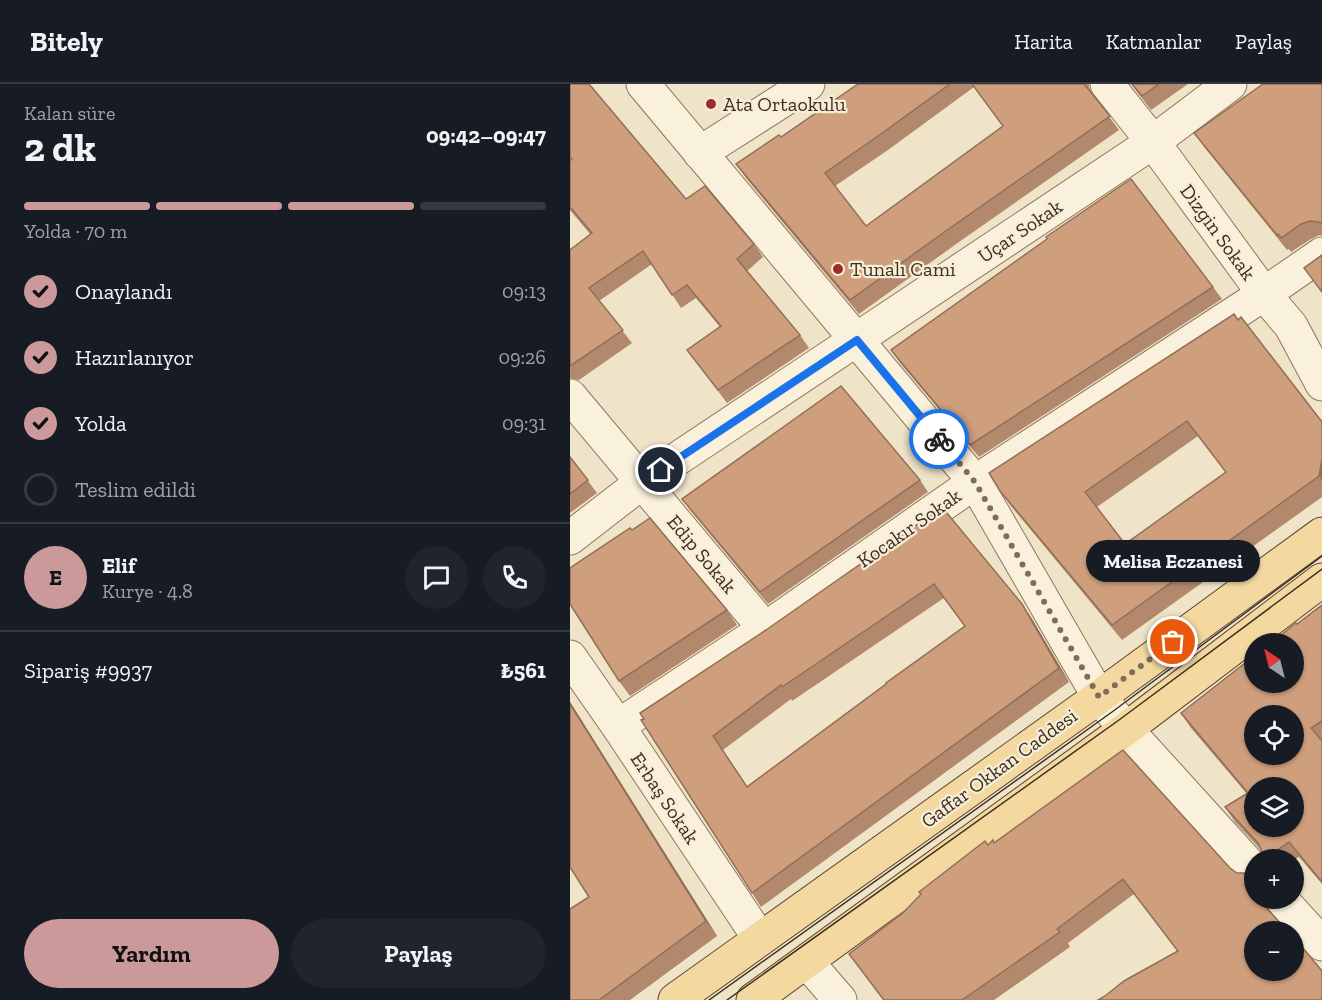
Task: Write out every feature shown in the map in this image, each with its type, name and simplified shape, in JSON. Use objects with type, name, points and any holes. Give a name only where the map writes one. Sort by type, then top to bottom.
[{"type":"main road","name":"Gaffar Okkan Caddesi","points":[[675,1000],[1099,697],[1322,534]]},
{"type":"main road","points":[[753,1000],[1126,729],[1322,580]]},
{"type":"street","points":[[643,84],[975,482],[1099,697],[1244,859]]},
{"type":"street","points":[[700,153],[808,84]]},
{"type":"street","name":"Dizgin Sokak","points":[[1107,84],[1153,142],[1264,294],[1291,326],[1322,384]]},
{"type":"street","name":"Uçar Sokak","points":[[570,538],[641,483],[1153,142],[1230,84]]},
{"type":"street","name":"Kocakır Sokak","points":[[618,726],[765,629],[975,482],[1322,254]]},
{"type":"street","name":"Edip Sokak","points":[[570,396],[765,629]]},
{"type":"street","name":"Erbaş Sokak","points":[[570,657],[760,939]]},
{"type":"street","points":[[1290,909],[1322,944]]},
{"type":"street","points":[[807,962],[840,1000]]},
{"type":"building","points":[[570,84],[589,84],[686,199],[705,186],[754,244],[737,259],[800,335],[718,390],[687,350],[721,326],[687,285],[672,295],[643,251],[589,288],[623,330],[570,366],[570,250],[592,233],[570,207],[570,161],[572,159],[570,157]]},
{"type":"building","points":[[858,84],[950,84],[825,173],[866,226],[1003,126],[972,84],[1084,84],[1110,116],[850,300],[736,164],[779,135],[781,137]]},
{"type":"building","points":[[1132,84],[1159,84],[1142,96]]},
{"type":"building","points":[[1263,84],[1322,84],[1322,224],[1310,221],[1301,224],[1281,238],[1194,133]]},
{"type":"building","points":[[1131,179],[1213,287],[970,445],[891,350],[1047,239],[1046,237]]},
{"type":"building","points":[[1322,255],[1322,292],[1304,268]]},
{"type":"building","points":[[1234,314],[1238,320],[1241,317],[1322,422],[1322,458],[1319,476],[1112,625],[1000,491],[989,473]],"holes":[[[1187,421],[1226,472],[1125,544],[1085,492]]]},
{"type":"building","points":[[841,386],[920,480],[760,592],[682,499]]},
{"type":"building","points":[[570,457],[588,480],[570,494]]},
{"type":"building","points":[[942,507],[1022,604],[1059,668],[752,893],[641,720],[644,719],[640,713],[766,630]],"holes":[[[934,584],[965,626],[747,787],[713,736],[781,685],[782,687]]]},
{"type":"building","points":[[650,518],[727,610],[619,681],[570,604],[570,568],[630,528],[632,530]]},
{"type":"building","points":[[1322,605],[1322,721],[1311,728],[1322,741],[1322,882],[1304,860],[1304,849],[1295,849],[1289,842],[1279,849],[1261,849],[1252,837],[1304,837],[1304,777],[1244,777],[1244,788],[1181,713],[1244,664],[1244,693],[1304,693],[1304,633],[1284,633]]},
{"type":"building","points":[[570,704],[706,921],[599,1000],[570,1000],[570,909],[589,897],[570,867]]},
{"type":"building","points":[[1123,750],[1230,868],[1237,873],[1244,873],[1244,909],[1268,909],[1278,921],[1244,921],[1244,981],[1304,981],[1304,949],[1322,971],[1322,1000],[1098,1000],[1124,981],[1178,951],[1123,879],[1057,929],[1060,932],[962,1000],[884,1000],[849,954],[903,913],[921,894],[919,892],[985,841],[988,845],[993,840],[994,843]]},
{"type":"building","points":[[1244,795],[1244,828],[1225,807]]},
{"type":"tram line","points":[[709,1000],[1112,712],[1322,556]]},
{"type":"tram line","points":[[727,1000],[1119,720],[1322,569]]},
{"type":"way so far","points":[[939,439],[975,482],[1099,697],[1173,642]]},
{"type":"place","name":"Ata Ortaokulu","points":[[711,104]]},
{"type":"place","name":"Tunalı Cami","points":[[838,269]]},
{"type":"place","name":"Melisa Eczanesi","points":[[1173,642]]},
{"type":"route","points":[[661,470],[857,340],[939,439]]}]
